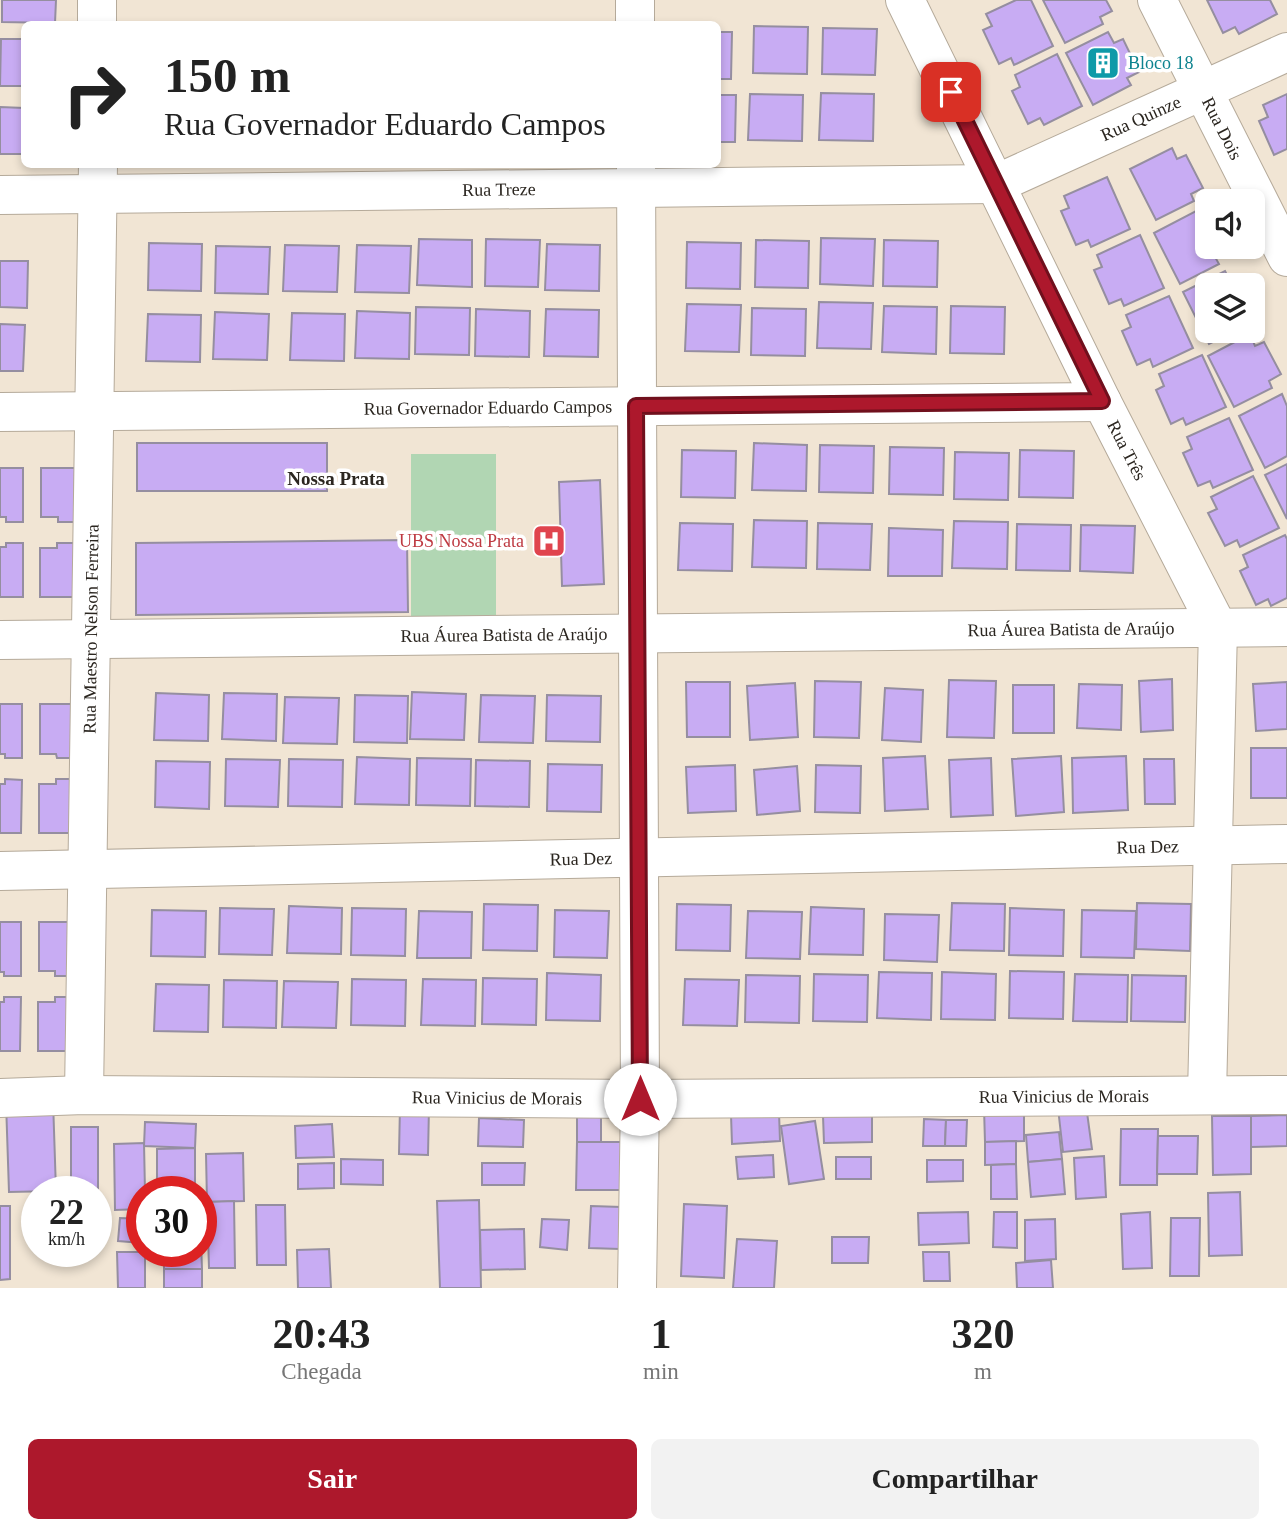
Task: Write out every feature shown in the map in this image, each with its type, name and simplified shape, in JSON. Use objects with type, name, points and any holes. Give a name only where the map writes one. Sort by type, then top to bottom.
[{"type":"street","points":[[97,0],[97,21]]},
{"type":"street","points":[[635,0],[635,21]]},
{"type":"street","name":"Rua Três","points":[[905,0],[1102,401],[1218,628],[1208,1095]]},
{"type":"street","name":"Rua Dois","points":[[1157,0],[1287,257]]},
{"type":"street","name":"Rua Quinze","points":[[996,184],[1287,52]]},
{"type":"street","points":[[636,176],[640,1099],[637,1288]]},
{"type":"street","name":"Rua Treze","points":[[0,195],[98,179],[636,176],[996,184]]},
{"type":"street","name":"Rua Maestro Nelson Ferreira","points":[[84,1096],[98,179]]},
{"type":"street","name":"Rua Governador Eduardo Campos","points":[[0,412],[1102,401]]},
{"type":"street","name":"Rua Áurea Batista de Araújo","points":[[0,640],[1287,627]]},
{"type":"street","name":"Rua Dez","points":[[0,871],[1287,844]]},
{"type":"street","name":"Rua Vinicius de Morais","points":[[0,1098],[84,1096],[640,1099],[1287,1095]]},
{"type":"green space","points":[[411,454],[496,454],[496,622],[411,622]]},
{"type":"building","points":[[2,0],[56,0],[55,21],[2,22]]},
{"type":"building","points":[[1016,0],[1031,0],[1053,46],[1014,65],[1011,58],[999,64],[983,30],[992,26],[986,14]]},
{"type":"building","points":[[1043,0],[1106,0],[1112,11],[1100,17],[1103,24],[1065,43]]},
{"type":"building","points":[[1207,0],[1270,0],[1277,14],[1239,34],[1235,27],[1223,33]]},
{"type":"building","points":[[754,26],[808,27],[807,74],[753,73]]},
{"type":"building","points":[[823,28],[877,29],[875,75],[822,74]]},
{"type":"building","points":[[721,32],[732,32],[731,79],[721,79]]},
{"type":"building","name":"Bloco 18","points":[[1108,32],[1114,43],[1123,39],[1139,72],[1127,78],[1131,85],[1093,105],[1066,53]]},
{"type":"building","points":[[1,39],[21,39],[21,86],[0,86]]},
{"type":"building","points":[[1057,54],[1082,106],[1044,125],[1040,118],[1028,124],[1012,91],[1020,87],[1015,75]]},
{"type":"building","points":[[821,93],[874,94],[873,141],[819,140]]},
{"type":"building","points":[[750,94],[803,95],[802,141],[748,140]]},
{"type":"building","points":[[1287,94],[1287,149],[1274,155],[1259,121],[1268,117],[1263,105]]},
{"type":"building","points":[[721,95],[736,95],[735,142],[721,142]]},
{"type":"building","points":[[0,107],[21,108],[21,154],[0,154]]},
{"type":"building","points":[[1172,148],[1177,159],[1186,155],[1203,188],[1195,189],[1191,194],[1194,201],[1156,220],[1130,169]]},
{"type":"building","points":[[1107,177],[1130,229],[1091,247],[1088,240],[1076,245],[1061,211],[1069,208],[1064,196]]},
{"type":"building","points":[[1195,212],[1195,259],[1216,259],[1219,264],[1201,273],[1195,273],[1195,276],[1180,284],[1154,233]]},
{"type":"building","points":[[1140,235],[1164,288],[1124,306],[1121,299],[1109,304],[1094,270],[1102,267],[1097,255]]},
{"type":"building","points":[[821,238],[875,239],[873,286],[820,284]]},
{"type":"building","points":[[419,239],[472,240],[472,287],[417,285]]},
{"type":"building","points":[[486,239],[540,240],[538,287],[485,286]]},
{"type":"building","points":[[756,240],[809,241],[808,288],[755,287]]},
{"type":"building","points":[[884,240],[938,241],[937,287],[883,286]]},
{"type":"building","points":[[687,242],[741,243],[740,289],[686,288]]},
{"type":"building","points":[[149,243],[202,244],[201,291],[148,290]]},
{"type":"building","points":[[547,244],[600,245],[599,291],[545,290]]},
{"type":"building","points":[[285,245],[339,246],[337,292],[283,291]]},
{"type":"building","points":[[357,245],[411,246],[409,293],[355,292]]},
{"type":"building","points":[[216,246],[270,247],[268,294],[215,293]]},
{"type":"building","points":[[0,261],[28,261],[27,308],[0,307]]},
{"type":"building","points":[[1195,286],[1195,316],[1183,292]]},
{"type":"building","points":[[1169,296],[1193,348],[1153,367],[1150,359],[1137,365],[1122,331],[1131,327],[1126,315]]},
{"type":"building","points":[[819,302],[873,303],[871,349],[817,348]]},
{"type":"building","points":[[687,304],[741,305],[739,352],[685,351]]},
{"type":"building","points":[[884,306],[937,307],[936,354],[882,352]]},
{"type":"building","points":[[951,306],[1005,307],[1004,354],[950,353]]},
{"type":"building","points":[[416,307],[470,308],[469,355],[415,354]]},
{"type":"building","points":[[752,308],[806,309],[805,356],[751,355]]},
{"type":"building","points":[[476,309],[530,311],[529,357],[475,356]]},
{"type":"building","points":[[546,309],[599,310],[598,357],[544,356]]},
{"type":"building","points":[[357,311],[410,313],[409,359],[355,358]]},
{"type":"building","points":[[215,312],[269,314],[267,360],[213,359]]},
{"type":"building","points":[[292,313],[345,314],[344,361],[290,360]]},
{"type":"building","points":[[148,314],[201,315],[200,362],[146,361]]},
{"type":"building","points":[[0,324],[25,325],[23,371],[0,371]]},
{"type":"building","points":[[1233,343],[1254,343],[1255,346],[1265,343],[1281,374],[1269,381],[1272,388],[1234,407],[1208,356]]},
{"type":"building","points":[[1202,355],[1226,407],[1186,425],[1183,418],[1171,424],[1156,390],[1164,386],[1159,374]]},
{"type":"building","points":[[1282,394],[1287,406],[1287,456],[1265,468],[1239,416]]},
{"type":"building","points":[[1229,418],[1253,470],[1213,488],[1210,481],[1198,486],[1183,453],[1192,449],[1187,437]]},
{"type":"building","points":[[137,443],[327,443],[327,491],[137,491]]},
{"type":"building","points":[[754,443],[807,445],[806,491],[752,490]]},
{"type":"building","points":[[820,445],[874,446],[873,493],[819,492]]},
{"type":"building","points":[[890,447],[944,448],[943,495],[889,494]]},
{"type":"building","points":[[682,450],[736,451],[735,498],[681,497]]},
{"type":"building","points":[[1020,450],[1074,451],[1073,498],[1019,497]]},
{"type":"building","points":[[955,452],[1009,453],[1008,500],[954,499]]},
{"type":"building","points":[[1287,464],[1287,519],[1265,475]]},
{"type":"building","points":[[0,468],[23,468],[23,522],[6,522],[6,517],[0,517]]},
{"type":"building","points":[[41,468],[75,468],[74,522],[58,522],[58,517],[41,517]]},
{"type":"building","points":[[1253,476],[1279,528],[1240,547],[1237,540],[1225,546],[1208,513],[1217,509],[1211,497]]},
{"type":"building","points":[[600,480],[604,584],[562,586],[559,482]]},
{"type":"building","points":[[754,520],[807,521],[806,568],[752,567]]},
{"type":"building","points":[[954,521],[1008,522],[1007,569],[952,568]]},
{"type":"building","points":[[680,523],[733,524],[732,571],[678,570]]},
{"type":"building","points":[[818,523],[872,524],[870,570],[817,569]]},
{"type":"building","points":[[1017,524],[1071,525],[1070,571],[1016,570]]},
{"type":"building","points":[[1081,525],[1135,526],[1133,573],[1080,571]]},
{"type":"building","points":[[889,528],[943,530],[942,576],[888,576]]},
{"type":"building","points":[[1285,535],[1287,598],[1271,606],[1268,599],[1256,605],[1240,571],[1248,567],[1243,555]]},
{"type":"building","points":[[407,540],[408,612],[136,615],[136,543]]},
{"type":"building","points":[[6,543],[23,543],[23,597],[0,597],[0,547],[6,547]]},
{"type":"building","points":[[57,543],[74,543],[74,597],[40,597],[40,548],[57,548]]},
{"type":"building","points":[[1172,679],[1173,730],[1141,732],[1139,681]]},
{"type":"building","points":[[949,680],[996,681],[994,738],[947,737]]},
{"type":"building","points":[[815,681],[861,682],[859,738],[814,737]]},
{"type":"building","points":[[686,682],[730,682],[730,737],[687,737]]},
{"type":"building","points":[[1287,682],[1287,729],[1256,731],[1253,684]]},
{"type":"building","points":[[795,683],[798,737],[750,740],[747,686]]},
{"type":"building","points":[[1079,684],[1122,685],[1121,730],[1077,728]]},
{"type":"building","points":[[1013,685],[1054,685],[1054,733],[1013,733]]},
{"type":"building","points":[[885,688],[923,690],[921,742],[882,740]]},
{"type":"building","points":[[412,692],[466,694],[464,740],[410,739]]},
{"type":"building","points":[[156,693],[209,695],[208,741],[154,740]]},
{"type":"building","points":[[224,693],[277,694],[276,741],[222,739]]},
{"type":"building","points":[[355,695],[408,696],[407,743],[354,742]]},
{"type":"building","points":[[481,695],[535,696],[533,743],[479,742]]},
{"type":"building","points":[[547,695],[601,696],[600,742],[546,741]]},
{"type":"building","points":[[285,697],[339,698],[337,744],[283,743]]},
{"type":"building","points":[[0,704],[22,704],[22,758],[5,758],[5,754],[0,754]]},
{"type":"building","points":[[40,704],[73,704],[73,758],[40,754]]},
{"type":"building","points":[[1251,748],[1287,748],[1287,798],[1251,798]]},
{"type":"building","points":[[925,756],[928,809],[885,811],[883,758]]},
{"type":"building","points":[[1061,756],[1064,812],[1016,816],[1012,759]]},
{"type":"building","points":[[1126,756],[1128,810],[1073,813],[1072,758]]},
{"type":"building","points":[[357,757],[410,759],[409,805],[355,804]]},
{"type":"building","points":[[417,758],[471,759],[470,806],[416,805]]},
{"type":"building","points":[[991,758],[993,815],[951,817],[949,760]]},
{"type":"building","points":[[226,759],[280,760],[278,807],[225,806]]},
{"type":"building","points":[[289,759],[343,760],[342,807],[288,806]]},
{"type":"building","points":[[1144,759],[1174,759],[1175,804],[1145,804]]},
{"type":"building","points":[[476,760],[530,761],[529,807],[475,806]]},
{"type":"building","points":[[156,761],[210,762],[209,809],[155,807]]},
{"type":"building","points":[[548,764],[602,765],[601,812],[547,811]]},
{"type":"building","points":[[735,765],[736,811],[688,813],[686,767]]},
{"type":"building","points":[[816,765],[861,766],[860,813],[815,812]]},
{"type":"building","points":[[797,766],[800,811],[757,815],[754,770]]},
{"type":"building","points":[[5,779],[22,780],[21,833],[0,833],[0,784],[5,784]]},
{"type":"building","points":[[56,779],[73,779],[73,833],[39,833],[39,784],[56,784]]},
{"type":"building","points":[[952,903],[1005,904],[1004,951],[950,950]]},
{"type":"building","points":[[1137,903],[1191,904],[1190,951],[1136,949]]},
{"type":"building","points":[[484,904],[538,905],[537,951],[483,950]]},
{"type":"building","points":[[677,904],[731,905],[730,951],[676,950]]},
{"type":"building","points":[[289,906],[342,908],[341,954],[287,953]]},
{"type":"building","points":[[811,907],[864,909],[863,955],[809,954]]},
{"type":"building","points":[[220,908],[274,909],[272,955],[219,954]]},
{"type":"building","points":[[352,908],[406,909],[405,956],[351,955]]},
{"type":"building","points":[[1010,908],[1064,910],[1063,956],[1009,955]]},
{"type":"building","points":[[152,910],[206,911],[205,957],[151,956]]},
{"type":"building","points":[[555,910],[609,911],[607,958],[554,957]]},
{"type":"building","points":[[1082,910],[1136,911],[1134,958],[1081,957]]},
{"type":"building","points":[[419,911],[472,912],[471,958],[417,958]]},
{"type":"building","points":[[748,911],[802,912],[800,959],[746,958]]},
{"type":"building","points":[[885,914],[939,915],[937,962],[884,960]]},
{"type":"building","points":[[0,922],[21,922],[21,976],[4,976],[4,972],[0,972]]},
{"type":"building","points":[[39,922],[72,922],[72,976],[55,976],[55,971],[39,971]]},
{"type":"building","points":[[1010,971],[1064,972],[1063,1019],[1009,1018]]},
{"type":"building","points":[[879,972],[932,973],[931,1020],[877,1018]]},
{"type":"building","points":[[942,972],[996,974],[995,1020],[941,1019]]},
{"type":"building","points":[[547,973],[601,975],[600,1021],[546,1020]]},
{"type":"building","points":[[814,974],[868,975],[867,1022],[813,1021]]},
{"type":"building","points":[[1075,974],[1128,975],[1127,1022],[1073,1021]]},
{"type":"building","points":[[746,975],[800,976],[799,1023],[745,1022]]},
{"type":"building","points":[[1132,975],[1186,976],[1185,1022],[1131,1021]]},
{"type":"building","points":[[483,978],[537,979],[536,1025],[482,1024]]},
{"type":"building","points":[[352,979],[406,980],[405,1026],[351,1025]]},
{"type":"building","points":[[423,979],[476,980],[475,1026],[421,1025]]},
{"type":"building","points":[[685,979],[739,980],[737,1026],[683,1025]]},
{"type":"building","points":[[224,980],[277,981],[276,1028],[223,1027]]},
{"type":"building","points":[[284,981],[338,982],[336,1028],[282,1027]]},
{"type":"building","points":[[156,984],[209,985],[208,1032],[154,1031]]},
{"type":"building","points":[[4,997],[21,997],[20,1051],[0,1051],[0,1002],[4,1002]]},
{"type":"building","points":[[55,997],[72,997],[71,1051],[38,1051],[38,1002],[55,1002]]},
{"type":"building","points":[[53,1100],[56,1176],[21,1176],[21,1192],[9,1192],[6,1102]]},
{"type":"building","points":[[1086,1105],[1092,1149],[1063,1152],[1058,1108]]},
{"type":"building","points":[[400,1106],[429,1107],[428,1155],[399,1154]]},
{"type":"building","points":[[1024,1107],[1024,1141],[985,1142],[984,1108]]},
{"type":"building","points":[[577,1108],[601,1108],[601,1142],[577,1142]]},
{"type":"building","points":[[779,1112],[780,1141],[732,1144],[731,1115]]},
{"type":"building","points":[[872,1115],[872,1142],[824,1143],[823,1116]]},
{"type":"building","points":[[1287,1115],[1287,1146],[1251,1147],[1251,1116]]},
{"type":"building","points":[[1212,1116],[1251,1116],[1251,1174],[1213,1175]]},
{"type":"building","points":[[479,1118],[524,1120],[523,1147],[478,1146]]},
{"type":"building","points":[[924,1119],[946,1120],[945,1146],[923,1146]]},
{"type":"building","points":[[946,1120],[967,1120],[966,1146],[945,1146]]},
{"type":"building","points":[[815,1121],[824,1179],[789,1184],[781,1126]]},
{"type":"building","points":[[145,1122],[196,1124],[195,1148],[144,1146]]},
{"type":"building","points":[[332,1124],[334,1157],[296,1158],[295,1126]]},
{"type":"building","points":[[71,1127],[98,1127],[98,1176],[71,1176]]},
{"type":"building","points":[[1121,1129],[1158,1129],[1157,1185],[1120,1185]]},
{"type":"building","points":[[1059,1132],[1062,1159],[1028,1162],[1026,1135]]},
{"type":"building","points":[[1158,1136],[1198,1136],[1197,1174],[1157,1174]]},
{"type":"building","points":[[1016,1141],[1016,1164],[985,1165],[985,1142]]},
{"type":"building","points":[[577,1142],[622,1142],[622,1190],[576,1190]]},
{"type":"building","points":[[144,1143],[145,1176],[126,1176],[126,1210],[115,1210],[114,1144]]},
{"type":"building","points":[[195,1148],[195,1176],[157,1176],[157,1149]]},
{"type":"building","points":[[243,1153],[244,1201],[217,1202],[217,1176],[206,1176],[206,1154]]},
{"type":"building","points":[[773,1155],[774,1177],[738,1179],[736,1157]]},
{"type":"building","points":[[1104,1156],[1106,1197],[1076,1199],[1074,1158]]},
{"type":"building","points":[[836,1157],[871,1157],[871,1179],[836,1179]]},
{"type":"building","points":[[341,1159],[383,1160],[383,1185],[341,1184]]},
{"type":"building","points":[[1062,1159],[1065,1194],[1031,1197],[1028,1162]]},
{"type":"building","points":[[927,1160],[963,1160],[963,1181],[927,1182]]},
{"type":"building","points":[[334,1163],[334,1188],[298,1189],[298,1164]]},
{"type":"building","points":[[482,1163],[525,1163],[524,1185],[482,1185]]},
{"type":"building","points":[[1016,1164],[1017,1199],[991,1199],[991,1165]]},
{"type":"building","points":[[1240,1192],[1242,1255],[1209,1256],[1208,1193]]},
{"type":"building","points":[[479,1200],[481,1288],[440,1288],[437,1201]]},
{"type":"building","points":[[234,1201],[235,1268],[209,1268],[217,1267],[217,1202]]},
{"type":"building","points":[[684,1204],[727,1206],[724,1278],[681,1276]]},
{"type":"building","points":[[256,1205],[285,1205],[286,1265],[257,1265]]},
{"type":"building","points":[[0,1206],[10,1206],[10,1279],[0,1280]]},
{"type":"building","points":[[591,1206],[621,1207],[620,1249],[589,1248]]},
{"type":"building","points":[[968,1212],[969,1243],[919,1245],[918,1213]]},
{"type":"building","points":[[994,1212],[1017,1212],[1017,1248],[993,1247]]},
{"type":"building","points":[[1150,1212],[1152,1268],[1123,1269],[1121,1214]]},
{"type":"building","points":[[120,1218],[126,1218],[126,1242],[118,1241]]},
{"type":"building","points":[[1171,1218],[1200,1218],[1199,1276],[1170,1276]]},
{"type":"building","points":[[542,1219],[569,1220],[567,1250],[540,1247]]},
{"type":"building","points":[[1055,1219],[1056,1259],[1025,1261],[1025,1220]]},
{"type":"building","points":[[524,1229],[525,1269],[481,1270],[480,1230]]},
{"type":"building","points":[[832,1237],[869,1237],[868,1263],[832,1263]]},
{"type":"building","points":[[737,1239],[777,1241],[774,1288],[733,1288]]},
{"type":"building","points":[[329,1249],[331,1288],[298,1288],[297,1250]]},
{"type":"building","points":[[117,1252],[126,1252],[126,1267],[145,1267],[145,1288],[118,1288]]},
{"type":"building","points":[[923,1252],[949,1252],[950,1281],[924,1281]]},
{"type":"building","points":[[1051,1260],[1053,1288],[1017,1288],[1016,1263]]},
{"type":"building","points":[[202,1267],[202,1269],[164,1269]]},
{"type":"building","points":[[164,1269],[202,1269],[202,1288],[164,1288]]},
{"type":"place","name":"Bloco 18","points":[[1103,63]]},
{"type":"place","name":"UBS Nossa Prata","points":[[549,541]]},
{"type":"district","name":"Nossa Prata","points":[[336,478]]},
{"type":"route","points":[[640,1099],[636,406],[1102,401],[951,92]]}]
